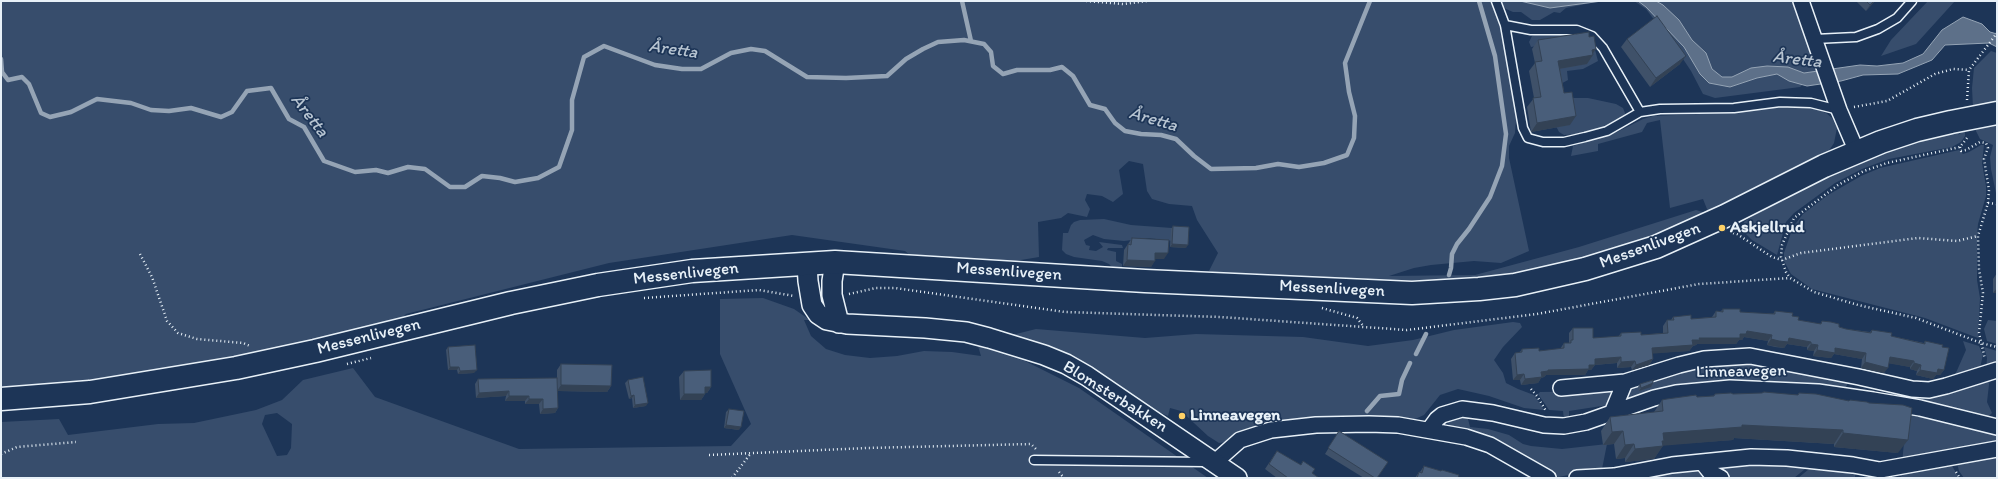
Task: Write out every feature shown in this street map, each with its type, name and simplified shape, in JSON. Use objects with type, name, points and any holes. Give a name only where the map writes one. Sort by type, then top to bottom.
[{"type":"main road","name":"Messenlivegen","points":[[1,399],[90,392],[236,368],[511,303],[598,285],[692,271],[835,262],[1145,281],[1412,293],[1479,289],[1522,283],[1585,269],[1628,256],[1687,234],[1824,166],[1917,130],[1997,113]]},
{"type":"street","points":[[1801,1],[1839,110],[1857,152]]},
{"type":"street","points":[[835,262],[832,281],[832,295],[839,323]]},
{"type":"street","name":"Blomsterbakken","points":[[807,263],[812,305],[818,314],[839,323],[966,332],[1044,355],[1066,364],[1087,376],[1237,478]]},
{"type":"street","name":"Linneavegen","points":[[1561,388],[1625,382],[1679,365],[1704,359],[1750,356],[1859,376],[1878,382],[1912,389],[1929,390],[1997,370]]},
{"type":"street","points":[[1612,413],[1625,382]]},
{"type":"street","points":[[1873,400],[1878,382]]},
{"type":"street","name":"Linneavegen","points":[[1429,430],[1442,415],[1462,409],[1493,413],[1544,425],[1574,425],[1654,398],[1676,393],[1730,388],[1818,392],[1873,400],[1927,410],[1997,427]]},
{"type":"street","points":[[1215,462],[1240,440],[1271,430],[1316,425],[1398,425],[1449,433],[1490,445],[1548,478]]},
{"type":"street","points":[[1880,470],[1995,451]]},
{"type":"street","points":[[1577,478],[1614,476],[1702,462],[1751,457],[1787,458],[1853,464],[1880,470],[1897,478]]},
{"type":"street","points":[[1702,462],[1710,472],[1721,478]]},
{"type":"lane","points":[[1496,1],[1505,25],[1523,128],[1528,138],[1543,142],[1564,142],[1607,131],[1640,112],[1660,109],[1734,108],[1780,102],[1811,103],[1839,110]]},
{"type":"lane","points":[[1815,39],[1856,37],[1878,29],[1897,18],[1912,1]]},
{"type":"lane","points":[[1505,25],[1531,30],[1576,30],[1592,36],[1603,48],[1640,112]]},
{"type":"lane","points":[[1034,460],[1215,462]]},
{"type":"path","points":[[1086,1],[1123,4],[1147,1]]},
{"type":"path","points":[[1967,100],[1969,70],[1997,33]]},
{"type":"path","points":[[1839,110],[1887,101],[1935,74],[1953,69],[1969,70]]},
{"type":"path","points":[[1968,134],[1967,139],[1960,147],[1887,163],[1864,171],[1838,185],[1794,218],[1782,245],[1782,260],[1790,278],[1814,292],[1858,305],[1916,318],[1981,343],[1997,347]]},
{"type":"path","points":[[1960,147],[1961,151],[1966,150],[1980,142],[1986,143],[1988,148],[1984,159],[1989,190],[1988,203],[1978,236],[1979,269],[1983,294],[1979,333],[1981,343]]},
{"type":"path","points":[[1988,203],[1997,204]]},
{"type":"path","points":[[1730,233],[1737,234],[1772,257],[1782,260],[1801,252],[1918,238],[1957,241],[1978,236]]},
{"type":"path","points":[[140,254],[152,277],[167,321],[178,333],[197,339],[243,343],[259,349],[269,360]]},
{"type":"path","points":[[1319,289],[1318,300],[1321,308],[1357,318],[1364,327]]},
{"type":"path","points":[[1531,389],[1545,409],[1547,415],[1544,425]]},
{"type":"path","points":[[1,454],[17,447],[76,442]]},
{"type":"path","points":[[709,455],[751,452],[1031,444],[1049,460],[1064,478]]},
{"type":"path","points":[[732,478],[751,452]]},
{"type":"shaded area","points":[[1,1],[1493,1],[1507,52],[1516,119],[1515,133],[1509,146],[1509,158],[1529,251],[1501,263],[1474,261],[1431,265],[1414,268],[1389,276],[1475,275],[1579,247],[1696,210],[1709,214],[1703,199],[1670,208],[1660,120],[1647,123],[1642,132],[1598,144],[1598,151],[1571,156],[1573,146],[1617,132],[1643,119],[1653,116],[1723,113],[1801,105],[1809,106],[1826,113],[1832,118],[1837,128],[1834,143],[1826,155],[1751,194],[1666,235],[1615,253],[1562,267],[1518,276],[1428,285],[1217,274],[1209,271],[1218,253],[1197,220],[1192,206],[1169,204],[1152,199],[1147,191],[1143,164],[1129,161],[1119,170],[1123,194],[1113,202],[1102,196],[1087,194],[1085,200],[1090,209],[1087,217],[1068,213],[1061,218],[1038,222],[1039,257],[1003,263],[949,260],[911,256],[905,251],[792,235],[609,263],[406,314],[400,321],[384,326],[185,370],[48,389],[1,388]]},
{"type":"shaded area","points":[[1499,1],[1601,1],[1566,8],[1560,13],[1554,12],[1540,20],[1532,20],[1521,12],[1513,12],[1506,9]]},
{"type":"shaded area","points":[[1520,1],[1602,1],[1550,8]]},
{"type":"shaded area","points":[[1634,1],[1796,1],[1819,64],[1816,73],[1800,87],[1715,98],[1703,94],[1691,71],[1679,53],[1646,9]]},
{"type":"shaded area","points":[[1638,1],[1656,1],[1663,5],[1679,20],[1692,40],[1706,53],[1712,69],[1722,77],[1732,77],[1751,68],[1767,66],[1788,67],[1804,73],[1860,65],[1877,66],[1903,63],[1923,54],[1942,30],[1963,17],[1982,24],[1990,32],[1997,34],[1997,47],[1989,43],[1945,45],[1932,60],[1898,74],[1863,75],[1841,81],[1807,86],[1789,81],[1777,74],[1757,78],[1730,87],[1709,83],[1700,74],[1684,47],[1646,7]]},
{"type":"shaded area","points":[[1928,1],[1955,1],[1916,44],[1881,56],[1891,40]]},
{"type":"shaded area","points":[[1539,33],[1581,35],[1593,42],[1598,61],[1583,69],[1567,71],[1568,80],[1555,87],[1552,69],[1581,39],[1531,47],[1529,42],[1532,36]]},
{"type":"shaded area","points":[[1991,51],[1997,53],[1997,106],[1973,108],[1972,88],[1974,68]]},
{"type":"shaded area","points":[[1565,98],[1588,98],[1616,104],[1623,108],[1625,113],[1624,117],[1605,129],[1581,134],[1564,135],[1559,132],[1556,126]]},
{"type":"shaded area","points":[[1997,123],[1997,198],[1990,157],[1993,145],[1980,139],[1974,127]]},
{"type":"shaded area","points":[[1962,129],[1958,135],[1965,130],[1965,136],[1961,142],[1952,147],[1889,159],[1862,169],[1835,183],[1794,213],[1786,222],[1777,255],[1752,240],[1742,230],[1742,225],[1745,221],[1773,204],[1858,161],[1910,143]]},
{"type":"shaded area","points":[[1984,145],[1982,163],[1986,186],[1986,196],[1978,224],[1977,236],[1977,280],[1980,298],[1978,338],[1925,318],[1812,289],[1791,274],[1784,261],[1784,253],[1793,227],[1803,214],[1828,195],[1861,176],[1880,168],[1959,150],[1963,154]]},
{"type":"shaded area","points":[[1104,219],[1131,225],[1172,228],[1172,241],[1148,238],[1124,241],[1104,239],[1093,235],[1084,240],[1086,245],[1090,246],[1089,250],[1096,251],[1103,247],[1099,242],[1122,245],[1123,248],[1108,248],[1107,250],[1116,252],[1116,261],[1122,264],[1122,268],[1134,271],[1116,271],[1109,264],[1102,261],[1074,257],[1066,254],[1062,250],[1063,233],[1068,233],[1074,222],[1080,220]]},
{"type":"shaded area","points":[[763,298],[794,309],[810,320],[804,320],[811,336],[826,349],[845,355],[870,358],[897,356],[924,351],[952,352],[981,356],[978,346],[1025,361],[1079,388],[1208,478],[1,478],[1,422],[59,419],[68,435],[158,424],[194,423],[256,410],[282,400],[303,380],[353,368],[375,397],[519,449],[731,446],[751,424],[720,354],[720,299]],"holes":[[[277,413],[292,424],[291,448],[287,455],[277,456],[262,424],[265,415]]]},
{"type":"shaded area","points":[[1988,320],[1997,321],[1997,344],[1987,341],[1984,329]]},
{"type":"shaded area","points":[[1513,322],[1520,323],[1522,327],[1503,347],[1494,360],[1503,373],[1506,383],[1534,395],[1544,410],[1524,408],[1489,396],[1458,389],[1440,395],[1424,415],[1413,420],[1399,419],[1219,443],[1208,436],[1181,411],[1170,408],[1168,416],[1138,403],[1074,358],[1035,342],[1008,336],[1036,329],[1145,338],[1196,334],[1303,337],[1368,346],[1413,340],[1454,330]]},
{"type":"shaded area","points":[[1963,341],[1979,346],[1983,355],[1979,372],[1969,376],[1965,371],[1955,375],[1966,350]]},
{"type":"shaded area","points":[[1984,347],[1997,351],[1997,368],[1986,370],[1987,358]]},
{"type":"shaded area","points":[[1752,360],[1849,380],[1844,392],[1629,402],[1624,400],[1629,385],[1682,368]]},
{"type":"shaded area","points":[[1990,376],[1987,402],[1992,413],[1987,418],[1886,396],[1886,394],[1893,390]]},
{"type":"shaded area","points":[[1611,391],[1613,395],[1608,405],[1569,411],[1569,420],[1564,420],[1563,411],[1549,410],[1538,394],[1540,392]]},
{"type":"shaded area","points":[[1907,409],[1997,431],[1997,447],[1902,464]]},
{"type":"shaded area","points":[[1467,415],[1470,427],[1488,429],[1509,435],[1523,444],[1531,446],[1562,449],[1607,444],[1602,469],[1558,477],[1535,463],[1451,428],[1447,421],[1452,417]]},
{"type":"shaded area","points":[[1988,457],[1997,459],[1997,478],[1964,478],[1959,471],[1957,463]]},
{"type":"shaded area","points":[[1738,463],[1810,465],[1794,478],[1730,478],[1721,475],[1714,467],[1733,467]]},
{"type":"shaded area","points":[[1951,464],[1959,478],[1903,478],[1898,474]]},
{"type":"shaded area","points":[[1814,465],[1856,470],[1855,477],[1798,478]]},
{"type":"shaded area","points":[[1699,467],[1709,478],[1628,478]]},
{"type":"building","points":[[1866,1],[1874,1],[1870,5]]},
{"type":"building","points":[[1657,16],[1686,56],[1656,78],[1627,39]]},
{"type":"building","points":[[1589,32],[1589,37],[1594,36],[1596,49],[1592,50],[1593,55],[1558,61],[1564,93],[1572,92],[1576,116],[1537,123],[1533,98],[1541,97],[1535,62],[1542,61],[1538,40]]},
{"type":"building","points":[[1173,226],[1189,227],[1188,245],[1172,244]]},
{"type":"building","points":[[1132,238],[1169,240],[1168,253],[1155,253],[1155,261],[1127,260],[1128,244],[1131,245]]},
{"type":"building","points":[[1723,309],[1740,309],[1740,312],[1775,314],[1775,311],[1793,313],[1792,316],[1799,317],[1798,320],[1821,324],[1822,321],[1831,322],[1839,324],[1839,327],[1846,329],[1871,333],[1872,330],[1892,333],[1891,336],[1925,344],[1925,341],[1949,348],[1944,370],[1938,369],[1937,373],[1920,370],[1921,365],[1914,363],[1914,361],[1890,357],[1888,368],[1865,362],[1866,353],[1835,348],[1835,353],[1817,350],[1818,345],[1811,344],[1811,342],[1789,338],[1788,342],[1779,341],[1771,339],[1772,335],[1747,331],[1746,334],[1740,334],[1740,338],[1699,338],[1700,340],[1692,340],[1693,345],[1652,348],[1653,359],[1636,365],[1635,361],[1621,362],[1621,357],[1595,359],[1595,365],[1589,365],[1589,369],[1548,370],[1541,372],[1542,377],[1525,379],[1524,374],[1517,375],[1515,353],[1522,352],[1522,349],[1539,348],[1539,351],[1564,348],[1564,343],[1571,343],[1571,340],[1573,340],[1573,328],[1593,328],[1593,338],[1621,336],[1621,333],[1641,332],[1641,335],[1668,333],[1667,320],[1674,320],[1673,317],[1691,315],[1691,319],[1716,317],[1716,311],[1723,312]]},
{"type":"building","points":[[475,345],[477,370],[460,371],[459,367],[450,367],[448,347]]},
{"type":"building","points":[[561,364],[612,365],[611,386],[561,385]]},
{"type":"building","points":[[711,370],[711,387],[705,387],[705,394],[684,394],[684,371]]},
{"type":"building","points":[[643,377],[648,403],[635,405],[634,395],[631,396],[628,380]]},
{"type":"building","points":[[557,378],[558,408],[543,409],[543,399],[529,399],[529,396],[509,396],[509,391],[479,393],[478,379]]},
{"type":"building","points":[[1653,380],[1653,383],[1641,388],[1640,384]]},
{"type":"building","points":[[1764,392],[1798,395],[1799,393],[1816,394],[1849,401],[1903,405],[1912,408],[1908,440],[1843,433],[1843,430],[1742,425],[1742,427],[1663,433],[1663,446],[1635,449],[1634,444],[1625,445],[1623,431],[1612,432],[1610,417],[1663,411],[1662,400],[1696,395],[1697,397],[1714,396],[1715,394]]},
{"type":"building","points":[[729,409],[744,411],[741,427],[726,425]]},
{"type":"building","points":[[1339,431],[1388,462],[1377,478],[1328,448]]},
{"type":"building","points":[[1277,451],[1301,465],[1303,461],[1315,469],[1312,473],[1319,478],[1288,478],[1269,464]]},
{"type":"building","points":[[1424,466],[1459,475],[1458,478],[1417,478],[1419,472],[1422,473]]},
{"type":"waterway","points":[[962,1],[971,41]]},
{"type":"waterway","name":"Åretta","points":[[1,59],[2,72],[8,80],[22,77],[29,84],[41,113],[50,117],[71,112],[97,99],[131,103],[151,110],[169,111],[191,108],[221,117],[232,112],[247,91],[271,88],[289,119],[304,127],[324,161],[355,172],[376,170],[388,173],[408,167],[425,169],[450,187],[465,187],[482,176],[500,178],[515,182],[538,178],[559,167],[572,130],[572,100],[584,57],[604,46],[655,65],[682,69],[701,69],[731,53],[751,49],[765,51],[807,77],[846,78],[887,76],[906,59],[923,49],[938,42],[964,40],[984,44],[991,52],[993,66],[1003,74],[1017,70],[1050,70],[1062,67],[1073,76],[1090,105],[1105,109],[1115,123],[1125,131],[1141,134],[1161,135],[1176,139],[1211,169],[1256,168],[1278,164],[1299,167],[1324,163],[1347,155],[1354,138],[1355,116],[1349,92],[1345,63],[1370,1]]},
{"type":"waterway","points":[[1449,275],[1452,254],[1457,244],[1469,229],[1490,197],[1502,166],[1506,134],[1495,56],[1479,1]]},
{"type":"waterway","points":[[1416,354],[1426,334]]},
{"type":"waterway","points":[[1367,411],[1380,396],[1399,394],[1402,380],[1410,363]]},
{"type":"place","name":"Askjellrud","points":[[1722,228]]},
{"type":"place","name":"Linneavegen","points":[[1182,416]]}]
